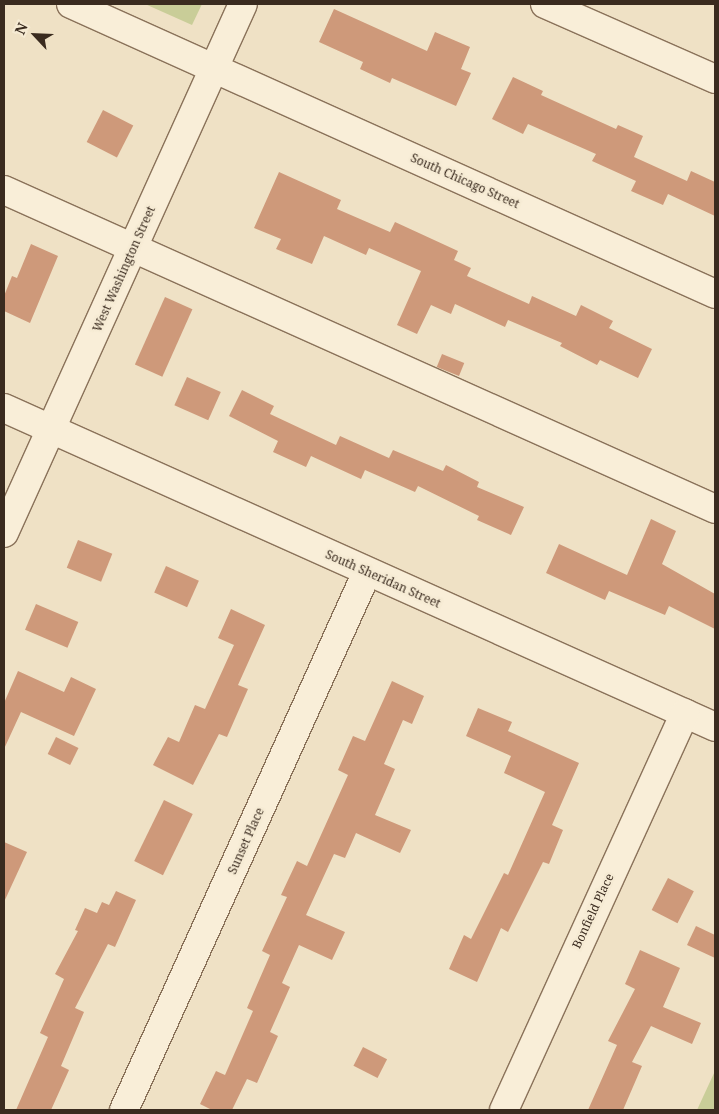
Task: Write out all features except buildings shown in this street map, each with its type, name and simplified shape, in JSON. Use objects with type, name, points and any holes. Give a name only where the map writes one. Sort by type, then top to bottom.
[{"type":"street","name":"South Chicago Street","points":[[71,4],[715,294]]},
{"type":"street","name":"West Washington Street","points":[[4,533],[134,249],[243,4]]},
{"type":"street","points":[[544,4],[715,79]]},
{"type":"street","points":[[4,190],[715,509]]},
{"type":"street","name":"South Sheridan Street","points":[[4,408],[367,572],[715,726]]},
{"type":"street","name":"Sunset Place","points":[[124,1110],[367,572]]},
{"type":"street","name":"Bonfield Place","points":[[504,1110],[685,713]]},
{"type":"green space","points":[[145,4],[202,4],[192,25]]},
{"type":"green space","points":[[715,1071],[715,1110],[697,1110]]}]
